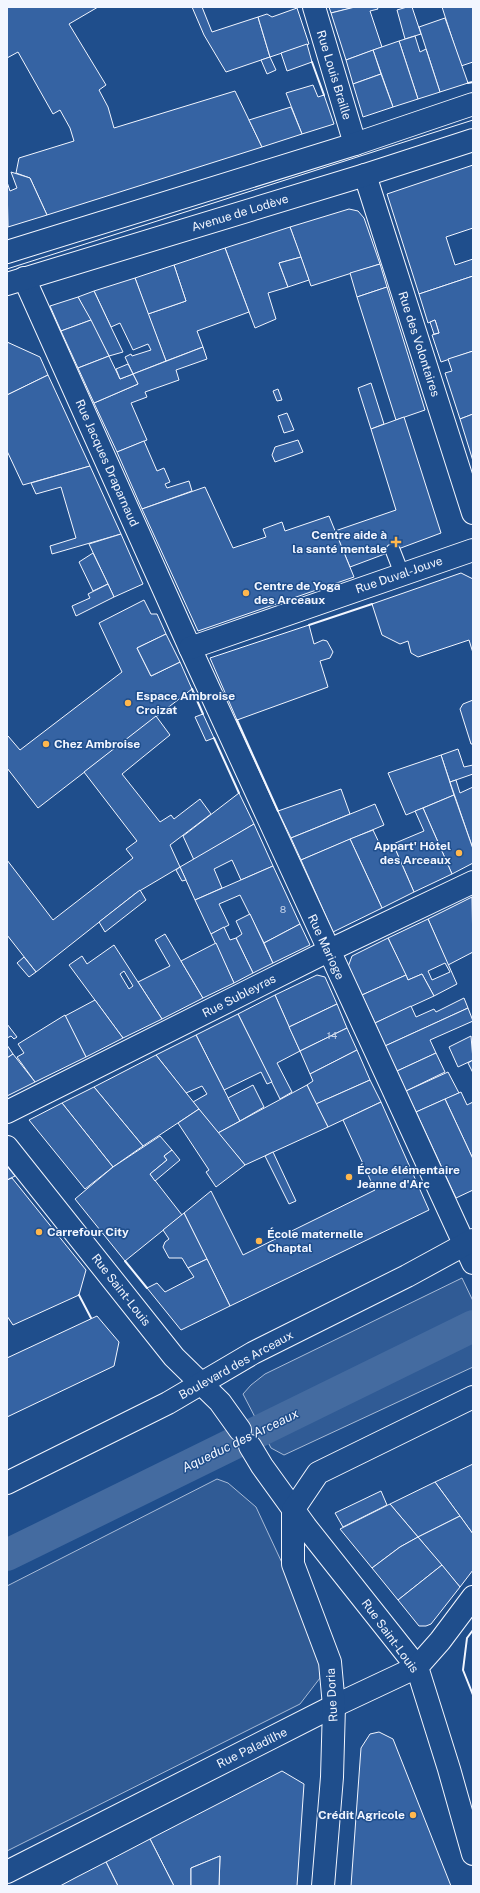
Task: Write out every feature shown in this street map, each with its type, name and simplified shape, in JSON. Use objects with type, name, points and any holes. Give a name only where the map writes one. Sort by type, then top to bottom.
[{"type":"street","name":"Rue Louis Braille","points":[[314,7],[355,144]]},
{"type":"street","points":[[7,252],[355,144],[473,104]]},
{"type":"street","name":"Avenue de Lodève","points":[[15,281],[365,175],[473,140]]},
{"type":"street","name":"Rue des Volontaires","points":[[365,175],[473,512]]},
{"type":"street","name":"Rue Jacques Draparnaud","points":[[15,281],[190,648]]},
{"type":"street","name":"Rue Duval-Jouve","points":[[190,648],[473,550]]},
{"type":"street","name":"Rue Marioge","points":[[190,648],[328,951],[470,1249]]},
{"type":"street","name":"Rue Subleyras","points":[[7,1112],[328,951],[473,882]]},
{"type":"street","name":"Rue Saint-Louis","points":[[7,1147],[174,1357],[220,1402],[293,1510],[417,1667],[449,1769],[473,1854]]},
{"type":"street","name":"Boulevard des Arceaux","points":[[7,1483],[168,1403],[253,1353],[470,1249]]},
{"type":"street","points":[[293,1510],[318,1473],[473,1397]]},
{"type":"street","name":"Rue Doria","points":[[293,1510],[293,1564],[330,1662],[334,1706],[332,1777],[323,1886]]},
{"type":"street","name":"Rue Paladilhe","points":[[7,1872],[334,1706],[417,1667],[440,1641],[473,1597]]},
{"type":"lane","points":[[393,551],[402,574]]},
{"type":"shaded area","points":[[462,1278],[473,1301],[473,1367],[284,1455],[271,1448],[243,1394],[251,1385],[265,1374]]},
{"type":"shaded area","points":[[217,1479],[228,1483],[256,1507],[283,1565],[320,1658],[320,1678],[300,1704],[7,1851],[7,1586]]},
{"type":"building","points":[[7,7],[98,7],[69,24],[106,85],[99,90],[108,107],[114,128],[235,91],[262,147],[47,215],[30,178],[16,173],[19,158],[74,141],[70,128],[60,110],[53,114],[18,52],[7,58]]},
{"type":"building","points":[[192,7],[202,7],[212,32],[258,17],[270,57],[226,72],[204,35]]},
{"type":"building","points":[[329,7],[355,7],[331,13]]},
{"type":"building","points":[[355,7],[377,7],[378,9],[370,11],[382,47],[346,60],[331,13]]},
{"type":"building","points":[[412,7],[421,34],[405,39],[397,10]]},
{"type":"building","points":[[442,7],[473,7],[473,62],[461,66]]},
{"type":"building","points":[[297,8],[309,44],[270,57],[258,17],[267,14],[272,17]]},
{"type":"building","points":[[445,18],[468,83],[440,92],[419,27]]},
{"type":"building","points":[[415,36],[420,52],[426,49],[440,92],[418,99],[399,41]]},
{"type":"building","points":[[399,41],[418,99],[393,107],[373,50]]},
{"type":"building","points":[[307,44],[312,62],[287,71],[281,53]]},
{"type":"building","points":[[373,50],[381,74],[353,84],[346,60]]},
{"type":"building","points":[[270,57],[276,70],[267,74],[261,60]]},
{"type":"building","points":[[381,74],[393,107],[363,117],[353,84]]},
{"type":"building","points":[[313,85],[318,97],[324,95],[334,124],[302,134],[286,93]]},
{"type":"building","points":[[291,107],[302,134],[262,147],[249,120]]},
{"type":"building","points":[[473,165],[473,228],[446,237],[455,265],[473,259],[473,276],[419,294],[387,194]]},
{"type":"building","points":[[11,172],[30,178],[47,215],[8,227],[7,182],[10,191],[17,188]]},
{"type":"building","points":[[349,209],[358,211],[364,218],[380,264],[311,286],[290,227]]},
{"type":"building","points":[[290,227],[301,257],[279,263],[288,287],[268,293],[276,319],[255,328],[225,248]]},
{"type":"building","points":[[225,248],[249,312],[197,331],[203,347],[166,361],[148,314],[186,301],[174,265]]},
{"type":"building","points":[[301,257],[309,280],[288,287],[279,263]]},
{"type":"building","points":[[380,264],[387,287],[357,297],[350,273]]},
{"type":"building","points":[[174,265],[186,301],[148,314],[135,278]]},
{"type":"building","points":[[473,276],[473,351],[441,362],[432,335],[439,333],[435,320],[428,323],[419,294]]},
{"type":"building","points":[[135,278],[166,361],[133,374],[125,357],[131,354],[132,356],[151,350],[148,344],[133,350],[120,323],[111,327],[94,291]]},
{"type":"building","points":[[387,287],[425,410],[396,420],[357,297]]},
{"type":"building","points":[[94,291],[123,352],[109,356],[78,297]]},
{"type":"building","points":[[78,297],[91,320],[61,331],[50,306]]},
{"type":"building","points":[[91,320],[109,356],[78,368],[61,331]]},
{"type":"building","points":[[435,320],[439,333],[434,334],[430,322]]},
{"type":"building","points":[[7,342],[40,357],[48,375],[7,395]]},
{"type":"building","points":[[203,347],[207,359],[176,370],[179,380],[145,392],[147,397],[131,403],[147,440],[117,452],[94,403],[138,384],[133,374]]},
{"type":"building","points":[[473,351],[473,414],[460,419],[445,373],[452,371],[448,359]]},
{"type":"building","points":[[109,356],[120,379],[133,374],[138,384],[94,403],[78,368]]},
{"type":"building","points":[[128,364],[133,374],[120,379],[116,369]]},
{"type":"building","points":[[48,375],[90,466],[23,485],[7,451],[7,395]]},
{"type":"building","points":[[371,383],[384,424],[371,429],[358,388]]},
{"type":"building","points":[[278,389],[282,400],[277,401],[273,391]]},
{"type":"building","points":[[287,413],[294,430],[284,433],[278,416]]},
{"type":"building","points":[[473,414],[473,461],[460,419]]},
{"type":"building","points":[[404,417],[441,533],[350,567],[335,531],[396,510],[371,429]]},
{"type":"building","points":[[298,440],[303,452],[275,462],[272,455],[275,447]]},
{"type":"building","points":[[144,441],[157,471],[164,468],[170,482],[165,484],[167,488],[189,481],[192,491],[142,509],[117,452]]},
{"type":"building","points":[[90,466],[121,534],[52,554],[50,546],[76,538],[61,487],[36,494],[31,483]]},
{"type":"building","points":[[205,487],[233,548],[266,537],[263,529],[282,522],[285,531],[329,516],[354,577],[198,631],[142,509]]},
{"type":"building","points":[[121,534],[143,584],[114,597],[89,544]]},
{"type":"building","points":[[93,553],[108,584],[93,591],[79,562]]},
{"type":"building","points":[[461,573],[473,579],[473,653],[469,640],[418,657],[411,653],[408,641],[400,644],[382,635],[372,604]]},
{"type":"building","points":[[108,584],[114,597],[76,616],[72,606],[90,598],[88,594]]},
{"type":"building","name":"Espace Ambroise Croizat","points":[[144,600],[151,614],[157,614],[166,634],[137,648],[151,676],[180,662],[192,689],[38,808],[7,768],[7,736],[20,750],[122,672],[99,623]]},
{"type":"building","points":[[309,625],[314,644],[323,640],[327,641],[333,652],[330,658],[320,661],[328,687],[237,720],[210,658]]},
{"type":"building","points":[[166,634],[180,662],[151,676],[137,648]]},
{"type":"building","points":[[473,700],[473,744],[471,744],[460,709],[463,704]]},
{"type":"building","points":[[203,714],[214,738],[206,741],[195,717]]},
{"type":"building","points":[[156,716],[170,735],[122,774],[160,822],[171,815],[174,819],[200,799],[211,814],[170,845],[180,867],[136,893],[36,972],[7,935],[7,860],[53,920],[133,858],[126,849],[137,841],[84,772]]},
{"type":"building","points":[[458,749],[464,767],[473,765],[473,774],[450,782],[441,755]]},
{"type":"building","points":[[441,755],[454,795],[406,815],[388,773]]},
{"type":"building","points":[[456,780],[460,793],[473,787],[473,849],[450,782]]},
{"type":"building","points":[[341,789],[350,814],[291,838],[278,811]]},
{"type":"building","points":[[239,793],[254,824],[194,860],[183,836]]},
{"type":"building","points":[[454,795],[473,849],[473,863],[452,874],[423,808]]},
{"type":"building","points":[[375,804],[384,825],[301,860],[291,838]]},
{"type":"building","points":[[423,808],[452,874],[414,892],[393,844],[424,831],[415,811]]},
{"type":"building","points":[[254,824],[273,866],[241,880],[232,860],[214,869],[222,888],[195,900],[180,867]]},
{"type":"building","points":[[373,830],[382,849],[393,844],[414,892],[382,908],[350,839]]},
{"type":"building","points":[[350,839],[382,908],[333,932],[301,860]]},
{"type":"building","points":[[273,866],[300,924],[264,943],[240,895],[219,904],[229,925],[211,934],[195,900]]},
{"type":"building","points":[[180,867],[186,880],[182,881],[176,870]]},
{"type":"building","points":[[140,890],[146,900],[105,932],[99,922]]},
{"type":"building","points":[[472,897],[473,952],[448,965],[428,919]]},
{"type":"building","points":[[250,914],[273,963],[253,973],[236,938],[242,934],[236,921]]},
{"type":"building","points":[[428,919],[457,984],[434,996],[422,974],[408,980],[388,938]],"holes":[[[445,963],[450,972],[432,980],[428,971]]]},
{"type":"building","points":[[300,924],[310,945],[273,963],[264,943]]},
{"type":"building","points":[[224,927],[230,940],[236,938],[253,973],[234,983],[211,934]]},
{"type":"building","points":[[165,934],[203,998],[162,1019],[138,982],[170,966],[155,940]]},
{"type":"building","points":[[388,938],[406,975],[362,995],[348,967],[352,956]]},
{"type":"building","points":[[216,943],[234,983],[203,998],[181,961]]},
{"type":"building","points":[[114,945],[162,1019],[123,1038],[69,965],[82,956],[87,964]],"holes":[[[124,971],[133,986],[129,989],[120,974]]]},
{"type":"building","points":[[24,957],[36,972],[29,977],[17,963]]},
{"type":"building","points":[[422,974],[434,996],[375,1023],[362,995],[406,975],[408,980]]},
{"type":"building","points":[[317,975],[325,977],[337,1004],[289,1027],[275,995]]},
{"type":"building","points":[[275,995],[300,1051],[277,1063],[292,1092],[280,1099],[238,1014]]},
{"type":"building","points":[[464,998],[468,1008],[385,1046],[375,1023],[411,1006],[416,1017],[434,1009],[436,1012]]},
{"type":"building","points":[[95,1000],[123,1038],[86,1057],[65,1016]]},
{"type":"building","points":[[337,1004],[347,1028],[300,1051],[289,1027]]},
{"type":"building","points":[[468,1008],[473,1021],[430,1040],[436,1053],[397,1071],[385,1046]]},
{"type":"building","points":[[238,1014],[272,1082],[267,1084],[261,1072],[224,1090],[196,1035]]},
{"type":"building","points":[[65,1015],[86,1057],[35,1082],[17,1057],[24,1053],[18,1044]]},
{"type":"building","points":[[7,1024],[17,1037],[14,1039],[11,1036],[7,1038]]},
{"type":"building","points":[[347,1028],[357,1050],[310,1074],[300,1051]]},
{"type":"building","points":[[196,1035],[240,1121],[218,1133],[193,1102],[207,1094],[202,1086],[186,1093],[156,1055]]},
{"type":"building","points":[[471,1036],[473,1060],[458,1067],[449,1047]]},
{"type":"building","points":[[7,1045],[13,1054],[7,1058]]},
{"type":"building","points":[[357,1050],[370,1080],[316,1104],[307,1085],[313,1081],[310,1074]]},
{"type":"building","points":[[436,1053],[445,1072],[406,1091],[397,1071]]},
{"type":"building","points":[[13,1054],[35,1082],[7,1096],[7,1058]]},
{"type":"building","points":[[156,1055],[199,1109],[143,1146],[94,1087]]},
{"type":"building","points":[[473,1060],[473,1073],[468,1063]]},
{"type":"building","points":[[448,1072],[459,1093],[416,1112],[406,1091]]},
{"type":"building","points":[[370,1080],[381,1102],[328,1127],[316,1104]]},
{"type":"building","points":[[253,1085],[264,1107],[240,1121],[228,1098]]},
{"type":"building","points":[[307,1085],[328,1127],[245,1165],[218,1133]]},
{"type":"building","points":[[94,1087],[143,1146],[113,1167],[62,1103]]},
{"type":"building","points":[[461,1092],[467,1105],[473,1102],[473,1159],[445,1099]]},
{"type":"building","points":[[445,1099],[473,1159],[473,1190],[456,1198],[416,1112]]},
{"type":"building","points":[[381,1102],[429,1210],[230,1306],[184,1213],[211,1191],[243,1255],[375,1190],[343,1120]]},
{"type":"building","points":[[62,1103],[113,1167],[85,1189],[29,1120]]},
{"type":"building","points":[[199,1109],[245,1165],[216,1187],[206,1172],[209,1170],[178,1123]]},
{"type":"building","points":[[160,1136],[172,1150],[164,1156],[167,1160],[150,1174],[182,1215],[125,1261],[75,1199],[113,1167]]},
{"type":"building","points":[[172,1150],[180,1160],[155,1181],[150,1174],[167,1160],[164,1156]]},
{"type":"building","points":[[273,1152],[296,1201],[289,1204],[265,1156]]},
{"type":"building","points":[[7,1166],[15,1176],[7,1180]]},
{"type":"building","points":[[12,1178],[86,1270],[79,1295],[13,1325],[7,1316],[7,1180]]},
{"type":"building","points":[[184,1213],[207,1259],[188,1268],[182,1258],[169,1258],[163,1247],[165,1242],[169,1239],[163,1230]]},
{"type":"building","points":[[207,1259],[230,1306],[181,1330],[147,1288],[157,1283],[165,1292],[194,1277],[188,1268]]},
{"type":"building","points":[[97,1316],[119,1342],[114,1366],[7,1417],[7,1358]]},
{"type":"building","points":[[473,1464],[473,1534],[435,1482]]},
{"type":"building","points":[[435,1482],[460,1516],[418,1537],[390,1504]]},
{"type":"building","points":[[381,1491],[387,1505],[343,1527],[335,1513]]},
{"type":"building","points":[[390,1504],[418,1537],[400,1547],[372,1568],[340,1529]]},
{"type":"building","points":[[460,1516],[473,1534],[473,1570],[460,1587],[418,1537]]},
{"type":"building","points":[[418,1537],[442,1565],[398,1600],[372,1568],[400,1547]]},
{"type":"building","points":[[442,1565],[460,1587],[431,1624],[419,1626],[398,1600]]},
{"type":"building","points":[[379,1732],[393,1739],[451,1886],[351,1886],[361,1748],[370,1734]]},
{"type":"building","points":[[282,1771],[304,1784],[297,1886],[219,1886],[220,1856],[191,1868],[191,1886],[174,1886],[150,1839]]},
{"type":"building","points":[[150,1839],[174,1886],[118,1886],[106,1862]]},
{"type":"building","points":[[220,1856],[219,1886],[191,1886],[191,1868]]},
{"type":"building","points":[[106,1862],[118,1886],[60,1886],[75,1878]]},
{"type":"waterway","name":"Aqueduc des Arceaux","points":[[7,1555],[473,1326]]},
{"type":"tram line","points":[[7,269],[473,120]]},
{"type":"wall","points":[[312,62],[324,95]]},
{"type":"wall","points":[[468,83],[473,82]]},
{"type":"wall","points":[[309,625],[372,604]]},
{"type":"wall","points":[[192,689],[203,714]]},
{"type":"wall","points":[[237,720],[278,811]]},
{"type":"wall","points":[[214,738],[239,793]]},
{"type":"wall","points":[[125,1261],[147,1288]]},
{"type":"wall","points":[[79,1295],[91,1318]]},
{"type":"wall","points":[[473,1630],[467,1638],[463,1670],[473,1695]]},
{"type":"place","name":"Centre aide à la santé mentale","points":[[396,542]]},
{"type":"place","name":"Centre de Yoga des Arceaux","points":[[246,593]]},
{"type":"place","name":"Espace Ambroise Croizat","points":[[128,703]]},
{"type":"place","name":"Chez Ambroise","points":[[46,744]]},
{"type":"place","name":"Appart' Hôtel des Arceaux","points":[[459,853]]},
{"type":"place","name":"École élémentaire Jeanne d'Arc","points":[[349,1177]]},
{"type":"place","name":"Carrefour City","points":[[39,1232]]},
{"type":"place","name":"École maternelle Chaptal","points":[[259,1241]]},
{"type":"place","name":"Crédit Agricole","points":[[413,1815]]}]
